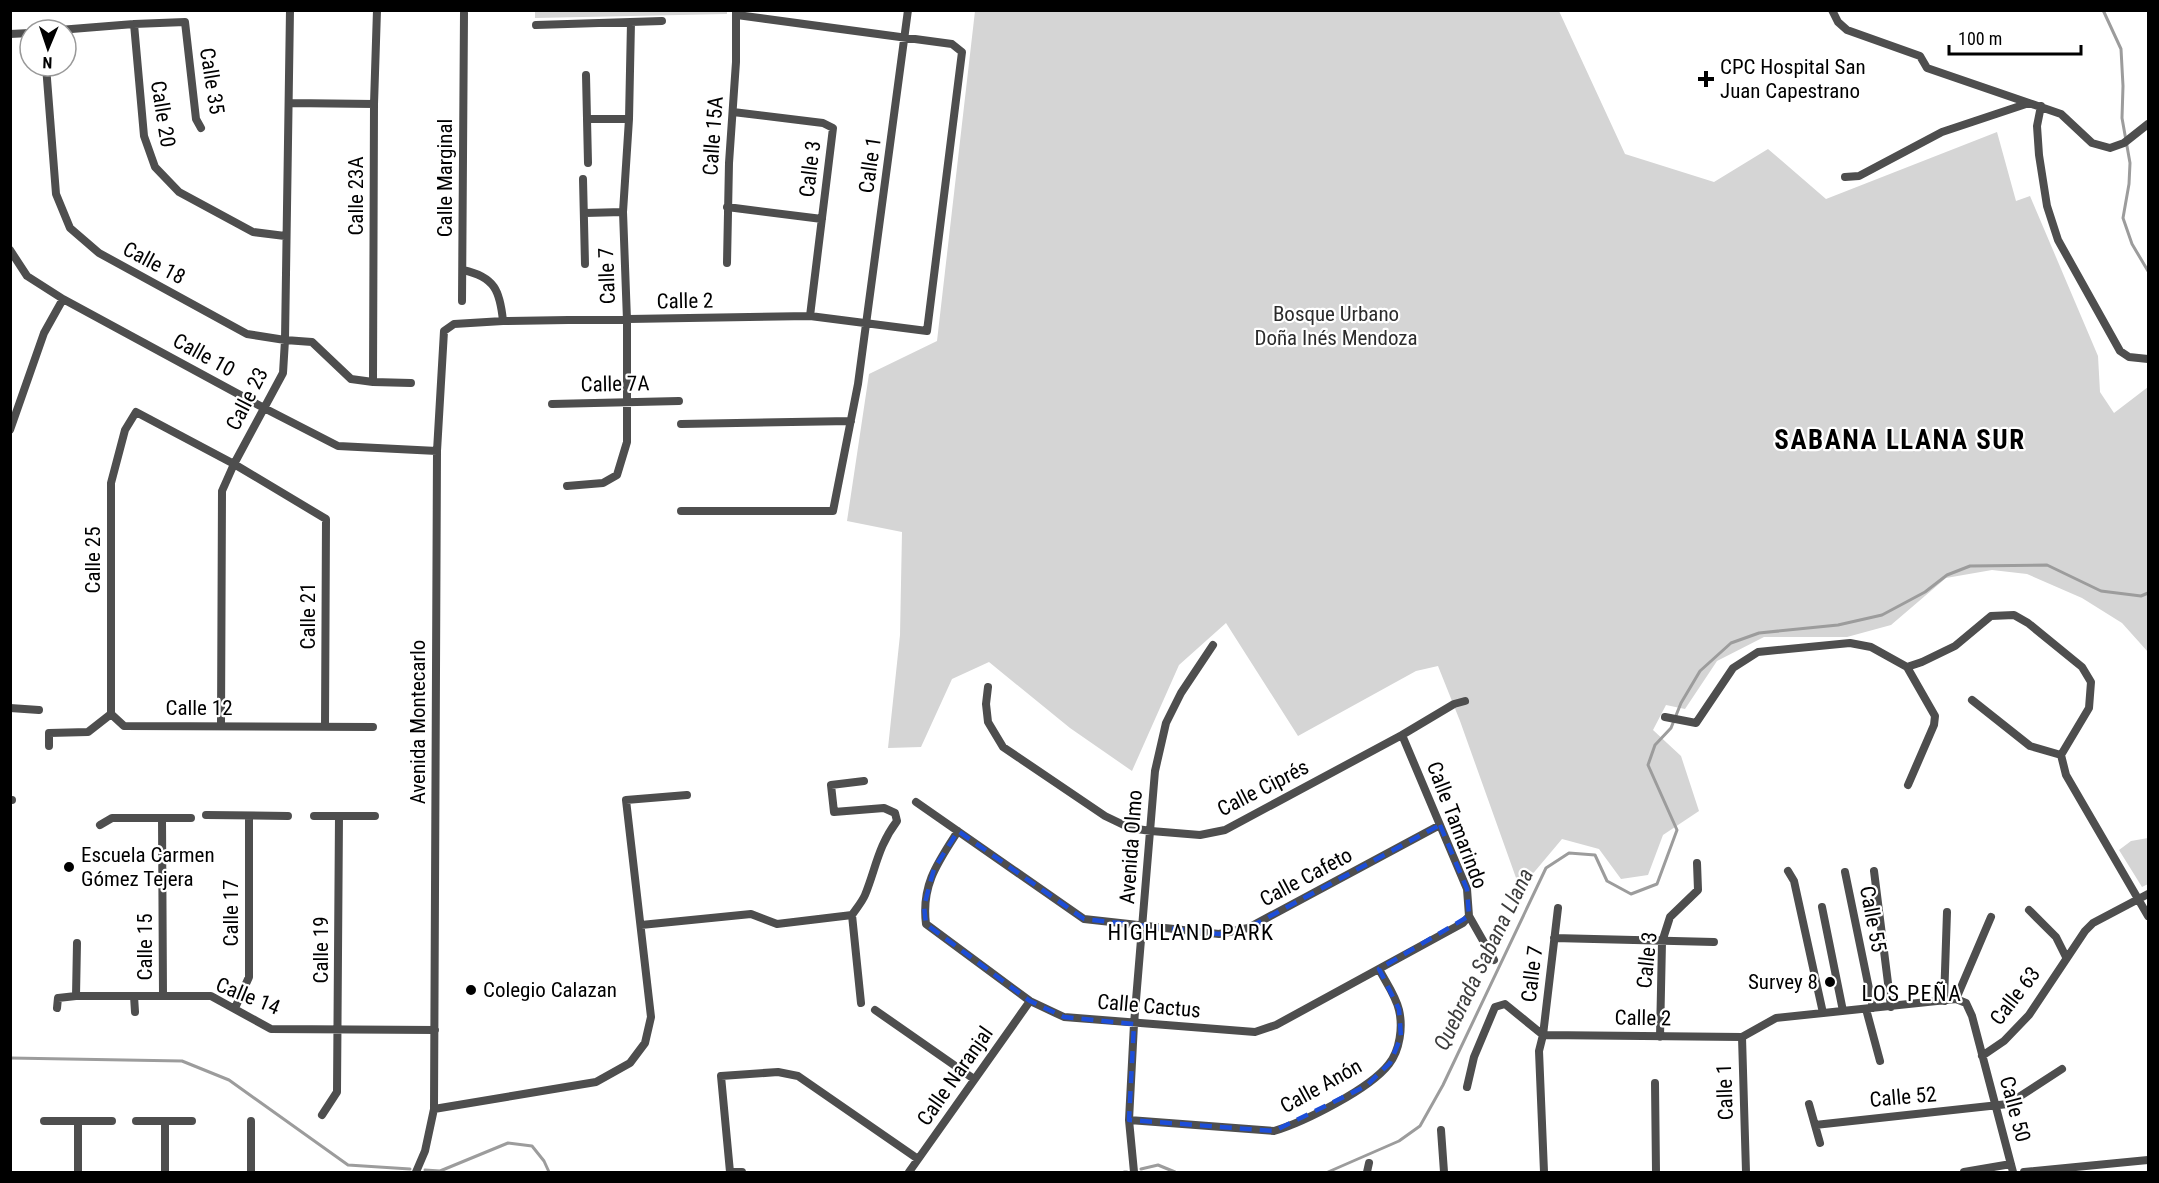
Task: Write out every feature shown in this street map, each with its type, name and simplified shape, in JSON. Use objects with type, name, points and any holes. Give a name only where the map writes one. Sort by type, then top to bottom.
[{"type":"street","name":"Calle 23","points":[[221,726],[222,491],[283,373],[290,10]]},
{"type":"street","name":"Calle 23A","points":[[373,382],[374,104],[377,10]]},
{"type":"street","name":"Calle 1","points":[[681,511],[832,511],[851,422],[867,324],[908,10]]},
{"type":"street","points":[[1832,10],[1838,22],[1847,30],[1920,56],[1927,68],[2061,114],[2092,143],[2110,148],[2124,143],[2148,124]]},
{"type":"street","name":"Calle Marginal","points":[[462,301],[464,13]]},
{"type":"street","points":[[736,13],[905,38]]},
{"type":"street","name":"Calle 15A","points":[[727,263],[727,207],[736,13]]},
{"type":"street","points":[[536,25],[662,21]]},
{"type":"street","name":"Calle 35","points":[[78,28],[185,22],[196,119],[201,128]]},
{"type":"street","name":"Calle 7","points":[[567,486],[603,483],[617,475],[627,442],[627,320],[623,212],[629,119],[631,22]]},
{"type":"street","name":"Calle 20","points":[[134,24],[144,136],[155,167],[179,192],[253,232],[285,236]]},
{"type":"street","name":"Calle 2","points":[[503,321],[810,316],[927,331],[962,52],[952,44],[905,38]]},
{"type":"street","points":[[586,75],[588,163]]},
{"type":"street","name":"Calle 18","points":[[47,78],[56,194],[70,228],[99,253],[247,333],[312,342],[351,379],[411,383]]},
{"type":"street","points":[[289,103],[374,104]]},
{"type":"street","points":[[1845,177],[1859,176],[1942,132],[2029,103]]},
{"type":"street","points":[[2041,106],[2037,126],[2040,155],[2047,206],[2058,240],[2120,351],[2129,357],[2148,359]]},
{"type":"street","name":"Calle 3","points":[[733,112],[823,123],[833,128],[810,316]]},
{"type":"street","points":[[588,119],[629,119]]},
{"type":"street","points":[[583,179],[585,264]]},
{"type":"street","points":[[727,207],[822,219]]},
{"type":"street","points":[[585,213],[623,212]]},
{"type":"street","name":"Calle 10","points":[[10,250],[27,276],[63,299],[338,446],[437,451]]},
{"type":"street","points":[[463,270],[480,274],[492,283],[501,300],[503,321]]},
{"type":"street","points":[[10,430],[44,333],[63,299]]},
{"type":"street","name":"Avenida Montecarlo","points":[[416,1173],[425,1151],[435,1109],[437,451],[444,331],[454,324],[503,321]]},
{"type":"street","name":"Calle 7A","points":[[552,404],[679,401]]},
{"type":"street","name":"Calle 25","points":[[111,714],[111,483],[125,430],[136,412],[234,464]]},
{"type":"street","points":[[681,424],[851,422]]},
{"type":"street","name":"Calle 21","points":[[234,464],[326,519],[325,726]]},
{"type":"street","points":[[1907,667],[1955,646],[1991,616],[2014,615],[2028,623],[2082,667],[2091,682],[2089,708],[2061,755],[2066,775],[2148,916]]},
{"type":"street","points":[[1665,717],[1696,723],[1733,668],[1758,652],[1850,643],[1871,647],[1907,667],[1935,716],[1934,725],[1908,785]]},
{"type":"street","name":"Avenida Olmo","points":[[1134,1173],[1129,1120],[1134,1024],[1155,771],[1166,723],[1181,693],[1214,645]]},
{"type":"street","name":"Calle Ciprés","points":[[988,687],[986,704],[988,722],[1003,747],[1105,816],[1130,828],[1200,835],[1225,830],[1402,735],[1454,704],[1465,701]]},
{"type":"street","points":[[1972,700],[2030,746],[2061,755]]},
{"type":"street","points":[[10,708],[39,710]]},
{"type":"street","points":[[49,746],[49,733],[88,732],[111,714]]},
{"type":"street","name":"Calle 12","points":[[111,714],[124,726],[374,727]]},
{"type":"street","name":"Calle Tamarindo","points":[[1402,735],[1467,890],[1469,916],[1494,960]]},
{"type":"street","points":[[861,1003],[852,915],[864,897],[876,857],[897,821],[894,813],[884,808],[834,812],[831,785],[864,781]]},
{"type":"street","points":[[435,1109],[596,1082],[630,1063],[645,1043],[651,1017],[626,800],[687,795]]},
{"type":"street","name":"Calle Cafeto","points":[[916,802],[1084,919],[1220,934],[1248,928],[1440,825]]},
{"type":"street","points":[[206,815],[288,816]]},
{"type":"street","name":"Calle 17","points":[[235,1008],[249,977],[249,816]]},
{"type":"street","points":[[314,816],[375,816]]},
{"type":"street","name":"Calle 19","points":[[322,1115],[337,1092],[339,816]]},
{"type":"street","points":[[100,825],[112,818],[191,818]]},
{"type":"street","name":"Calle 15","points":[[162,818],[163,996]]},
{"type":"street","name":"Calle Cactus","points":[[958,831],[934,869],[924,906],[926,924],[1030,1001],[1064,1017],[1255,1032],[1276,1025],[1463,923],[1469,916]]},
{"type":"street","name":"Calle 3","points":[[1660,1037],[1662,942],[1670,917],[1698,890],[1697,863]]},
{"type":"street","points":[[1788,871],[1794,881],[1822,1013]]},
{"type":"street","points":[[1874,871],[1891,1007]]},
{"type":"street","name":"Calle 55","points":[[1845,872],[1880,1061]]},
{"type":"street","name":"Calle 63","points":[[1956,999],[1966,1003],[1972,1016],[1982,1056],[2017,1029],[2029,1015],[2066,957],[2093,923],[2148,894]]},
{"type":"street","points":[[1822,907],[1843,1011]]},
{"type":"street","points":[[1554,938],[1558,908]]},
{"type":"street","points":[[2029,910],[2056,937],[2066,957]]},
{"type":"street","points":[[1944,1001],[1947,912]]},
{"type":"street","points":[[641,925],[752,914],[777,924],[852,915]]},
{"type":"street","points":[[1956,999],[1991,917]]},
{"type":"street","name":"Calle 7","points":[[1544,1173],[1539,1051],[1543,1035],[1554,938],[1714,942]]},
{"type":"street","points":[[57,1008],[58,998],[76,996],[77,943]]},
{"type":"street","name":"Calle Anón","points":[[1129,1120],[1274,1131],[1293,1125],[1366,1086],[1390,1063],[1401,1037],[1399,1009],[1379,969]]},
{"type":"street","name":"Calle 14","points":[[76,996],[211,996],[271,1029],[435,1030]]},
{"type":"street","points":[[134,996],[135,1012]]},
{"type":"street","name":"Calle 1","points":[[1746,1173],[1742,1037],[1776,1018],[1956,999]]},
{"type":"street","name":"Calle Naranjal","points":[[909,1173],[1030,1001]]},
{"type":"street","points":[[1467,1087],[1474,1057],[1495,1007],[1505,1004],[1543,1035]]},
{"type":"street","points":[[875,1010],[974,1079]]},
{"type":"street","name":"Calle 2","points":[[1543,1035],[1742,1037]]},
{"type":"street","name":"Calle 50","points":[[1982,1056],[2012,1168]]},
{"type":"street","name":"Calle 52","points":[[1815,1125],[2008,1104],[2062,1069]]},
{"type":"street","points":[[742,1173],[730,1172],[721,1076],[778,1072],[798,1076],[918,1159]]},
{"type":"street","points":[[1655,1083],[1656,1173]]},
{"type":"street","points":[[1809,1104],[1820,1143]]},
{"type":"street","points":[[44,1121],[112,1121]]},
{"type":"street","points":[[78,1121],[78,1173]]},
{"type":"street","points":[[136,1121],[192,1121]]},
{"type":"street","points":[[251,1121],[251,1173]]},
{"type":"street","points":[[165,1122],[165,1173]]},
{"type":"street","points":[[1441,1130],[1444,1173]]},
{"type":"street","points":[[2024,1173],[2148,1160]]},
{"type":"street","points":[[1964,1173],[2012,1168]]},
{"type":"highlighted area","points":[[1440,825],[1467,889],[1469,916],[1379,969],[1399,1009],[1401,1037],[1390,1063],[1366,1086],[1274,1131],[1129,1120],[1134,1024],[1064,1017],[1030,1001],[926,924],[924,906],[934,869],[958,831],[1084,919],[1219,934],[1248,928]]},
{"type":"green space","points":[[535,11],[727,11],[727,14],[535,18]]},
{"type":"green space","name":"Bosque Urbano Doña Inés Mendoza","points":[[975,11],[1559,11],[1625,154],[1714,182],[1768,149],[1826,199],[1997,132],[2016,201],[2030,196],[2098,356],[2100,392],[2114,413],[2148,387],[2148,652],[2122,623],[2082,598],[2027,574],[1992,570],[1946,578],[1891,625],[1847,637],[1764,637],[1717,661],[1685,709],[1666,705],[1653,730],[1681,756],[1699,811],[1663,835],[1648,875],[1621,879],[1599,849],[1562,839],[1520,889],[1438,666],[1416,671],[1298,736],[1226,623],[1179,665],[1132,771],[1070,728],[989,662],[952,679],[921,747],[888,748],[900,635],[902,532],[847,521],[869,374],[937,341]]},
{"type":"green space","points":[[2148,838],[2148,884],[2142,887],[2119,850],[2131,841]]},
{"type":"waterway","name":"Quebrada Sabana Llana","points":[[2103,10],[2121,49],[2122,118],[2130,163],[2123,218],[2132,244],[2148,271]]},
{"type":"waterway","name":"Quebrada Sabana Llana","points":[[1328,1172],[1399,1141],[1420,1126],[1443,1085],[1546,868],[1569,853],[1595,855],[1607,881],[1631,894],[1657,884],[1677,830],[1648,765],[1655,745],[1671,728],[1681,703],[1700,671],[1731,643],[1759,633],[1838,625],[1882,615],[1925,592],[1947,575],[1970,566],[2047,565],[2101,591],[2141,596],[2148,593]]},
{"type":"waterway","name":"Quebrada Sabana Llana","points":[[10,1058],[182,1061],[229,1080],[348,1165],[410,1169]]},
{"type":"waterway","name":"Quebrada Sabana Llana","points":[[425,1170],[440,1171],[508,1143],[532,1146],[544,1161],[549,1172]]},
{"type":"waterway","name":"Quebrada Sabana Llana","points":[[1141,1169],[1158,1165],[1175,1172]]},
{"type":"place","name":"CPC Hospital San Juan Capestrano","points":[[1706,79]]},
{"type":"place","name":"Escuela Carmen Gómez Tejera","points":[[69,867]]},
{"type":"place","name":"Survey 8","points":[[1830,982]]},
{"type":"place","name":"Colegio Calazan","points":[[471,990]]},
{"type":"district","name":"SABANA LLANA SUR","points":[[1900,440]]},
{"type":"district","name":"HIGHLAND PARK","points":[[1191,932]]},
{"type":"district","name":"LOS PEÑA","points":[[1912,993]]}]
